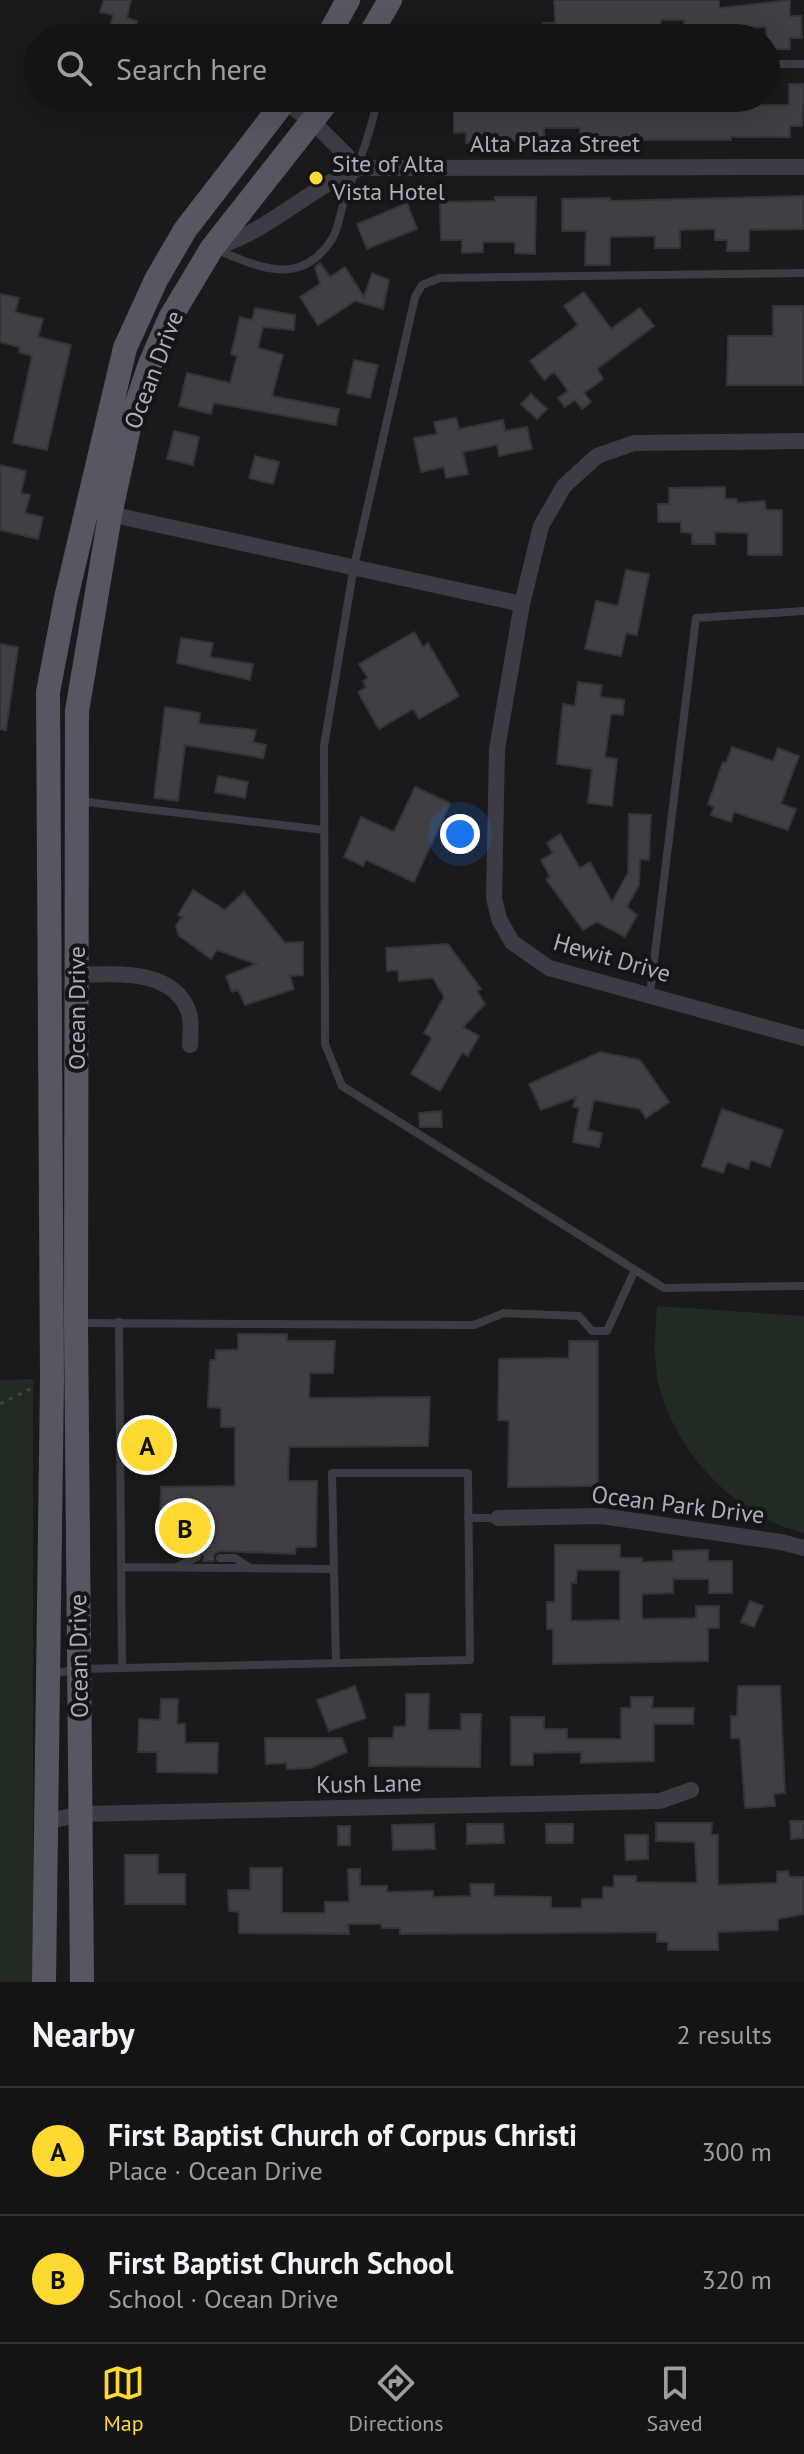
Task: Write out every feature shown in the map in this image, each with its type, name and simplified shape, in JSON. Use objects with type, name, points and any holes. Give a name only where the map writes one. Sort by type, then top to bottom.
[{"type":"main road","points":[[335,24],[348,0]]},
{"type":"main road","points":[[376,24],[390,0]]},
{"type":"main road","name":"Ocean Drive","points":[[82,1982],[76,1324],[77,711],[98,512],[125,348],[156,280],[185,230],[276,112]]},
{"type":"main road","name":"Ocean Drive","points":[[44,1982],[52,1379],[48,692],[98,512],[150,364],[170,318],[212,248],[320,112]]},
{"type":"main road","points":[[185,230],[212,248]]},
{"type":"street","points":[[212,248],[236,242],[331,180],[359,168],[300,112]]},
{"type":"street","name":"Alta Plaza Street","points":[[359,168],[804,167]]},
{"type":"street","name":"Hewit Drive","points":[[804,441],[634,443],[609,449],[579,471],[549,509],[522,604],[497,749],[494,898],[499,919],[512,942],[549,968],[804,1038]]},
{"type":"street","points":[[98,512],[522,604]]},
{"type":"street","points":[[77,975],[133,973],[159,982],[180,997],[190,1015],[190,1045]]},
{"type":"street","name":"Ocean Park Drive","points":[[498,1518],[601,1516],[804,1548]]},
{"type":"street","name":"Kush Lane","points":[[46,1822],[80,1814],[660,1801],[691,1790]]},
{"type":"lane","points":[[780,64],[804,64]]},
{"type":"lane","points":[[212,248],[271,271],[297,267],[317,257],[333,237],[347,192],[359,168],[374,112]]},
{"type":"lane","points":[[804,273],[440,278],[422,285],[415,297],[354,566],[324,746],[325,1044],[342,1086],[664,1288],[804,1286]]},
{"type":"lane","points":[[650,994],[696,618],[804,611]]},
{"type":"lane","points":[[77,801],[324,830]]},
{"type":"lane","points":[[50,1326],[119,1322],[474,1325],[504,1313],[579,1316],[592,1331],[607,1331],[634,1272]]},
{"type":"lane","points":[[119,1322],[122,1668]]},
{"type":"lane","points":[[47,1675],[79,1669],[470,1660],[468,1473],[332,1473],[336,1663]]},
{"type":"lane","points":[[468,1518],[498,1518]]},
{"type":"lane","points":[[174,1568],[197,1557]]},
{"type":"lane","points":[[220,1558],[235,1558],[251,1569]]},
{"type":"lane","points":[[123,1567],[334,1569]]},
{"type":"path","points":[[0,1404],[52,1379]]},
{"type":"shaded area","points":[[657,1306],[804,1316],[804,1533],[755,1513],[733,1497],[713,1479],[679,1435],[667,1411],[657,1376]]},
{"type":"shaded area","points":[[33,1379],[33,1982],[0,1982],[0,1380]]},
{"type":"building","points":[[104,0],[131,0],[127,18],[137,21],[136,24],[111,24],[113,15],[100,12]]},
{"type":"building","points":[[554,0],[719,0],[719,8],[790,0],[790,16],[801,16],[802,38],[790,38],[790,49],[780,49],[780,24],[684,24],[684,20],[661,20],[661,24],[543,24],[555,23]]},
{"type":"building","points":[[789,84],[804,84],[802,126],[790,126],[790,137],[580,140],[580,128],[544,128],[544,140],[466,143],[466,132],[454,133],[454,112],[780,112],[780,105],[789,105]]},
{"type":"building","points":[[804,196],[804,229],[749,230],[749,251],[727,251],[727,240],[715,240],[715,229],[680,230],[680,248],[655,248],[655,236],[610,237],[610,265],[585,265],[586,231],[562,231],[562,199],[610,198],[610,201]]},
{"type":"building","points":[[495,197],[536,197],[535,254],[515,253],[515,242],[483,242],[483,252],[462,253],[462,240],[441,240],[440,202],[495,201]]},
{"type":"building","points":[[407,203],[417,229],[367,249],[357,224]]},
{"type":"building","points":[[320,263],[330,277],[345,267],[364,297],[372,273],[389,280],[383,309],[355,301],[318,325],[300,297],[320,284],[315,267]]},
{"type":"building","points":[[584,292],[611,329],[640,308],[654,326],[597,369],[603,379],[584,393],[591,402],[582,409],[575,400],[565,407],[558,398],[568,391],[554,372],[544,380],[530,361],[578,325],[564,306]]},
{"type":"building","points":[[0,294],[19,298],[15,312],[43,319],[38,337],[71,345],[47,450],[13,443],[32,356],[19,352],[20,347],[0,342]]},
{"type":"building","points":[[773,306],[804,306],[804,385],[727,385],[728,336],[773,336]]},
{"type":"building","points":[[255,308],[295,315],[294,330],[263,327],[258,348],[283,355],[272,396],[339,409],[336,425],[214,403],[211,414],[179,406],[187,373],[230,383],[237,356],[231,354],[240,317],[252,320]]},
{"type":"building","points":[[354,360],[378,365],[370,398],[347,393]]},
{"type":"building","points":[[531,394],[547,409],[537,419],[521,404]]},
{"type":"building","points":[[456,418],[459,429],[503,420],[505,431],[527,427],[532,449],[499,456],[497,445],[463,452],[468,474],[446,478],[444,467],[421,472],[414,438],[437,434],[434,422]]},
{"type":"building","points":[[174,431],[199,437],[193,465],[167,459]]},
{"type":"building","points":[[255,456],[279,462],[273,484],[249,478]]},
{"type":"building","points":[[0,465],[26,471],[21,493],[30,495],[25,513],[43,517],[38,539],[0,530]]},
{"type":"building","points":[[725,487],[725,499],[737,499],[737,503],[765,501],[766,510],[782,510],[782,555],[748,555],[748,533],[715,532],[715,544],[692,544],[692,533],[681,532],[681,522],[658,522],[658,504],[669,504],[669,488]]},
{"type":"building","points":[[626,570],[649,574],[637,635],[626,633],[621,656],[585,649],[596,601],[618,606]]},
{"type":"building","points":[[414,632],[423,647],[428,643],[459,696],[419,719],[413,709],[379,729],[358,692],[366,687],[363,681],[368,678],[359,664]]},
{"type":"building","points":[[181,638],[213,643],[210,657],[253,664],[250,680],[177,663]]},
{"type":"building","points":[[0,644],[18,647],[6,730],[0,729]]},
{"type":"building","points":[[578,682],[602,685],[600,697],[624,700],[623,715],[611,714],[605,757],[617,759],[612,806],[588,803],[592,769],[557,764],[563,704],[575,706]]},
{"type":"building","points":[[165,707],[200,713],[199,724],[256,730],[253,742],[266,745],[263,758],[185,745],[178,801],[154,798]]},
{"type":"building","points":[[732,747],[773,761],[778,748],[799,756],[781,804],[796,809],[788,830],[734,812],[731,822],[711,815],[714,807],[708,804],[723,762],[726,763]]},
{"type":"building","points":[[218,776],[248,782],[245,798],[215,792]]},
{"type":"building","points":[[415,787],[450,803],[414,882],[366,860],[363,866],[344,857],[361,817],[394,832]]},
{"type":"building","points":[[629,814],[651,815],[649,860],[640,859],[639,885],[627,907],[637,915],[625,937],[597,922],[583,930],[546,879],[550,877],[541,860],[553,853],[547,843],[560,834],[580,868],[590,862],[612,902],[628,873]]},
{"type":"building","points":[[193,890],[225,910],[244,892],[285,943],[303,942],[303,975],[290,976],[294,989],[245,1005],[238,990],[232,992],[226,976],[256,964],[217,950],[211,959],[178,935],[176,925],[182,917],[178,915]]},
{"type":"building","points":[[448,944],[481,989],[477,991],[485,1004],[463,1027],[479,1036],[468,1056],[462,1053],[440,1091],[411,1074],[432,1038],[424,1033],[444,997],[433,978],[399,981],[398,970],[387,971],[386,948]]},
{"type":"building","points":[[600,1052],[640,1060],[669,1102],[646,1118],[640,1109],[594,1100],[588,1130],[602,1133],[599,1147],[573,1142],[579,1108],[573,1107],[576,1097],[541,1110],[529,1084]]},
{"type":"building","points":[[722,1109],[783,1130],[770,1167],[751,1160],[748,1169],[727,1162],[723,1173],[702,1166]]},
{"type":"building","points":[[441,1111],[442,1127],[420,1127],[419,1113]]},
{"type":"building","points":[[238,1334],[287,1334],[287,1341],[335,1341],[333,1373],[310,1373],[309,1398],[430,1397],[428,1446],[289,1447],[288,1481],[317,1481],[316,1547],[296,1547],[295,1554],[220,1551],[214,1554],[214,1561],[203,1561],[203,1553],[197,1550],[198,1525],[160,1525],[161,1487],[235,1486],[235,1427],[221,1427],[221,1408],[208,1407],[210,1360],[215,1360],[216,1350],[238,1350]]},
{"type":"building","points":[[569,1341],[598,1341],[598,1486],[508,1487],[509,1421],[498,1420],[499,1359],[569,1358]]},
{"type":"building","points":[[555,1545],[620,1545],[620,1558],[642,1558],[642,1562],[673,1561],[673,1551],[708,1550],[708,1561],[732,1561],[732,1593],[709,1593],[709,1579],[673,1579],[673,1593],[642,1594],[642,1619],[696,1618],[696,1606],[719,1606],[719,1628],[708,1628],[708,1661],[553,1664],[553,1629],[547,1629],[547,1602],[555,1602]],"holes":[[[577,1570],[620,1570],[620,1620],[571,1621],[571,1583],[576,1583]]]},
{"type":"building","points":[[750,1601],[763,1606],[754,1627],[741,1622]]},
{"type":"building","points":[[355,1686],[366,1718],[329,1731],[317,1700]]},
{"type":"building","points":[[738,1686],[780,1686],[785,1793],[774,1794],[775,1806],[745,1808],[740,1738],[731,1738],[731,1716],[737,1716]]},
{"type":"building","points":[[406,1694],[429,1694],[428,1730],[461,1730],[461,1714],[481,1714],[480,1767],[369,1766],[369,1738],[393,1738],[394,1727],[406,1726]]},
{"type":"building","points":[[631,1697],[653,1697],[652,1708],[694,1708],[693,1724],[654,1724],[654,1761],[581,1763],[581,1752],[533,1753],[533,1765],[511,1765],[511,1717],[544,1717],[544,1729],[567,1729],[567,1739],[621,1739],[621,1708],[631,1708]]},
{"type":"building","points":[[161,1699],[178,1699],[177,1724],[185,1724],[185,1743],[218,1743],[217,1773],[157,1772],[157,1752],[138,1752],[139,1719],[160,1720]]},
{"type":"building","points":[[265,1738],[342,1738],[347,1752],[310,1768],[287,1769],[286,1763],[266,1764]]},
{"type":"building","points":[[790,1821],[804,1821],[804,1838],[791,1839]]},
{"type":"building","points":[[656,1823],[712,1823],[711,1835],[718,1835],[718,1885],[777,1883],[777,1872],[788,1871],[789,1877],[804,1877],[804,1914],[778,1919],[778,1930],[718,1932],[718,1950],[668,1950],[668,1942],[657,1942],[657,1932],[400,1934],[400,1928],[382,1928],[381,1924],[348,1924],[349,1934],[239,1933],[239,1912],[229,1911],[228,1890],[250,1890],[250,1868],[282,1868],[282,1913],[325,1913],[325,1902],[349,1902],[348,1869],[360,1869],[360,1886],[387,1886],[387,1892],[433,1891],[433,1897],[471,1896],[470,1884],[494,1884],[494,1896],[551,1897],[551,1908],[582,1908],[582,1899],[603,1899],[603,1887],[614,1887],[614,1876],[636,1876],[636,1882],[697,1883],[695,1842],[656,1841]]},
{"type":"building","points":[[434,1824],[435,1849],[393,1850],[392,1825]]},
{"type":"building","points":[[467,1824],[503,1824],[504,1843],[467,1844]]},
{"type":"building","points":[[546,1824],[573,1824],[573,1843],[546,1843]]},
{"type":"building","points":[[338,1826],[350,1826],[350,1845],[338,1845]]},
{"type":"building","points":[[625,1835],[648,1835],[648,1859],[626,1860]]},
{"type":"building","points":[[125,1855],[158,1855],[158,1874],[185,1874],[185,1904],[125,1904]]},
{"type":"place","name":"Site of Alta Vista Hotel","points":[[316,178]]},
{"type":"place","name":"First Baptist Church of Corpus Christi","points":[[147,1445]]},
{"type":"place","name":"First Baptist Church School","points":[[185,1528]]}]
